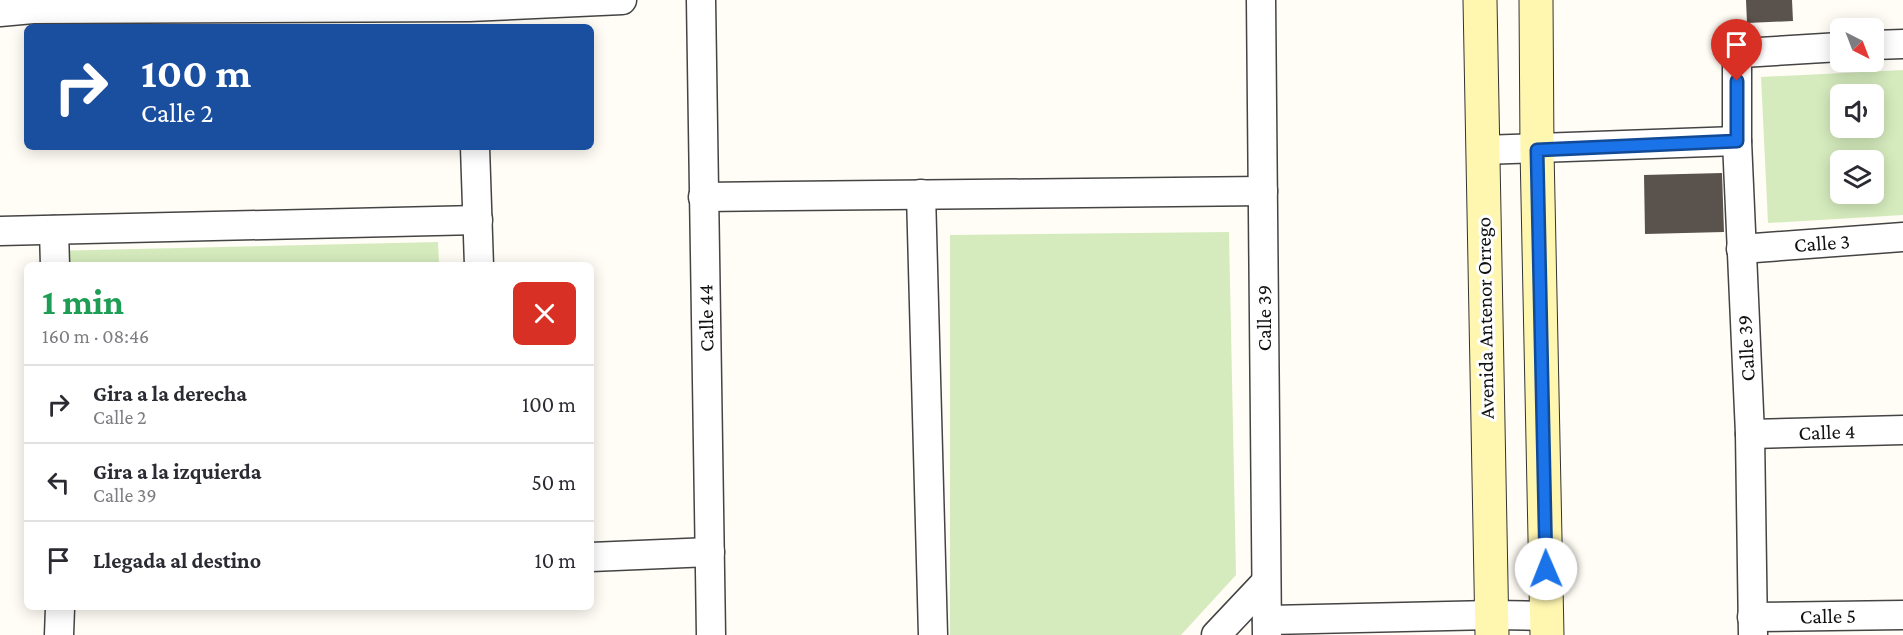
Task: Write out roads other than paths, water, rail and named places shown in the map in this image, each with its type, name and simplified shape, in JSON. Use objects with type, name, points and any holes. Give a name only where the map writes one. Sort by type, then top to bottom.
[{"type":"street","points":[[0,12],[33,4],[267,4],[469,11],[622,0]]},
{"type":"street","name":"Calle 44","points":[[700,0],[711,635]]},
{"type":"street","name":"Calle 39","points":[[1261,0],[1267,627]]},
{"type":"street","name":"Avenida Antenor Orrego","points":[[1480,0],[1492,625]]},
{"type":"street","points":[[1267,627],[1547,625],[1536,0]]},
{"type":"street","points":[[1884,45],[1903,44]]},
{"type":"street","name":"Calle 39","points":[[1753,626],[1750,434],[1737,141],[1737,61],[1742,53],[1830,48]]},
{"type":"street","points":[[1482,150],[1537,150],[1737,141]]},
{"type":"street","points":[[475,150],[479,262]]},
{"type":"street","points":[[703,197],[1263,191]]},
{"type":"street","points":[[921,194],[933,635]]},
{"type":"street","points":[[0,231],[478,220]]},
{"type":"street","points":[[54,230],[55,262]]},
{"type":"street","name":"Calle 3","points":[[1741,249],[1903,237]]},
{"type":"street","name":"Calle 4","points":[[1750,434],[1903,430]]},
{"type":"street","points":[[594,557],[710,552]]},
{"type":"street","points":[[1216,635],[1266,582]]},
{"type":"street","points":[[59,635],[60,610]]},
{"type":"street","name":"Calle 5","points":[[1753,626],[1903,615]]}]
